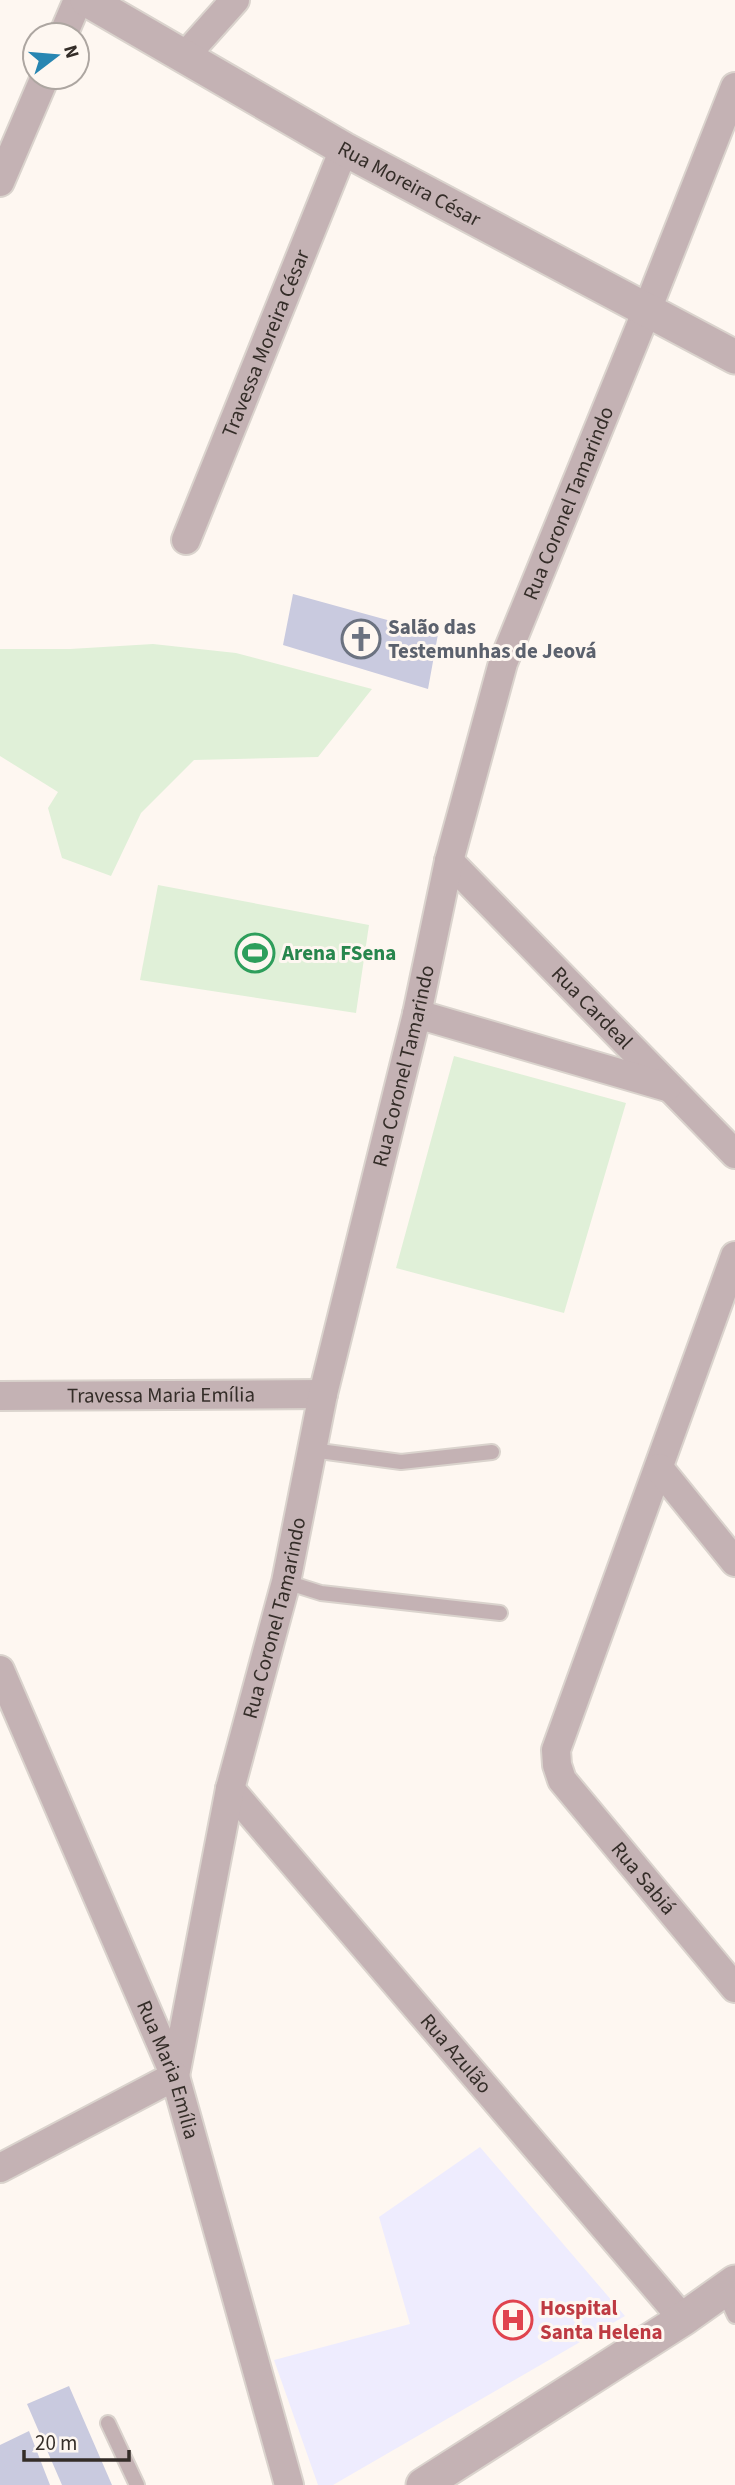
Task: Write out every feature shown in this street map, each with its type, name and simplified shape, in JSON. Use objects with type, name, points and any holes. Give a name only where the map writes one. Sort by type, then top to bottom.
[{"type":"street","points":[[69,21],[78,0]]},
{"type":"street","name":"Rua Moreira César","points":[[87,0],[344,149],[735,357]]},
{"type":"street","points":[[185,56],[235,0]]},
{"type":"street","name":"Rua Coronel Tamarindo","points":[[175,2076],[230,1789],[286,1581],[323,1394],[417,1014],[449,861],[503,663],[648,310],[735,87]]},
{"type":"street","points":[[0,182],[39,91]]},
{"type":"street","name":"Travessa Moreira César","points":[[186,540],[344,149]]},
{"type":"street","name":"Rua Cardeal","points":[[449,861],[735,1154]]},
{"type":"street","points":[[417,1014],[668,1088]]},
{"type":"street","points":[[735,1256],[659,1468],[735,1562]]},
{"type":"street","name":"Travessa Maria Emília","points":[[0,1396],[323,1394]]},
{"type":"street","name":"Rua Sabiá","points":[[659,1468],[556,1750],[557,1765],[562,1780],[735,1988]]},
{"type":"street","name":"Rua Maria Emília","points":[[0,1670],[175,2076],[289,2485]]},
{"type":"street","name":"Rua Azulão","points":[[230,1789],[683,2319]]},
{"type":"street","points":[[0,2168],[175,2076]]},
{"type":"street","points":[[423,2485],[683,2319],[731,2296]]},
{"type":"lane","points":[[312,1450],[401,1462],[492,1452]]},
{"type":"lane","points":[[286,1581],[321,1593],[500,1613]]},
{"type":"lane","points":[[108,2423],[137,2485]]},
{"type":"shaded area","name":"Hospital Santa Helena","points":[[480,2147],[625,2316],[333,2485],[318,2485],[274,2360],[410,2324],[379,2217]]},
{"type":"green space","points":[[153,644],[236,653],[372,689],[318,757],[194,760],[141,813],[111,876],[62,858],[48,808],[58,792],[0,756],[0,649],[70,649]]},
{"type":"green space","name":"Arena FSena","points":[[158,885],[369,925],[356,1013],[140,980]]},
{"type":"green space","points":[[454,1056],[626,1103],[564,1313],[396,1268]]},
{"type":"building","name":"Salão das Testemunhas de Jeová","points":[[293,594],[438,634],[428,689],[283,645]]},
{"type":"building","points":[[69,2386],[112,2485],[62,2485],[27,2404]]},
{"type":"building","points":[[29,2431],[50,2485],[0,2485],[0,2445]]},
{"type":"place","name":"Salão das Testemunhas de Jeová","points":[[361,639]]},
{"type":"place","name":"Arena FSena","points":[[255,953]]},
{"type":"place","name":"Hospital Santa Helena","points":[[513,2320]]}]
